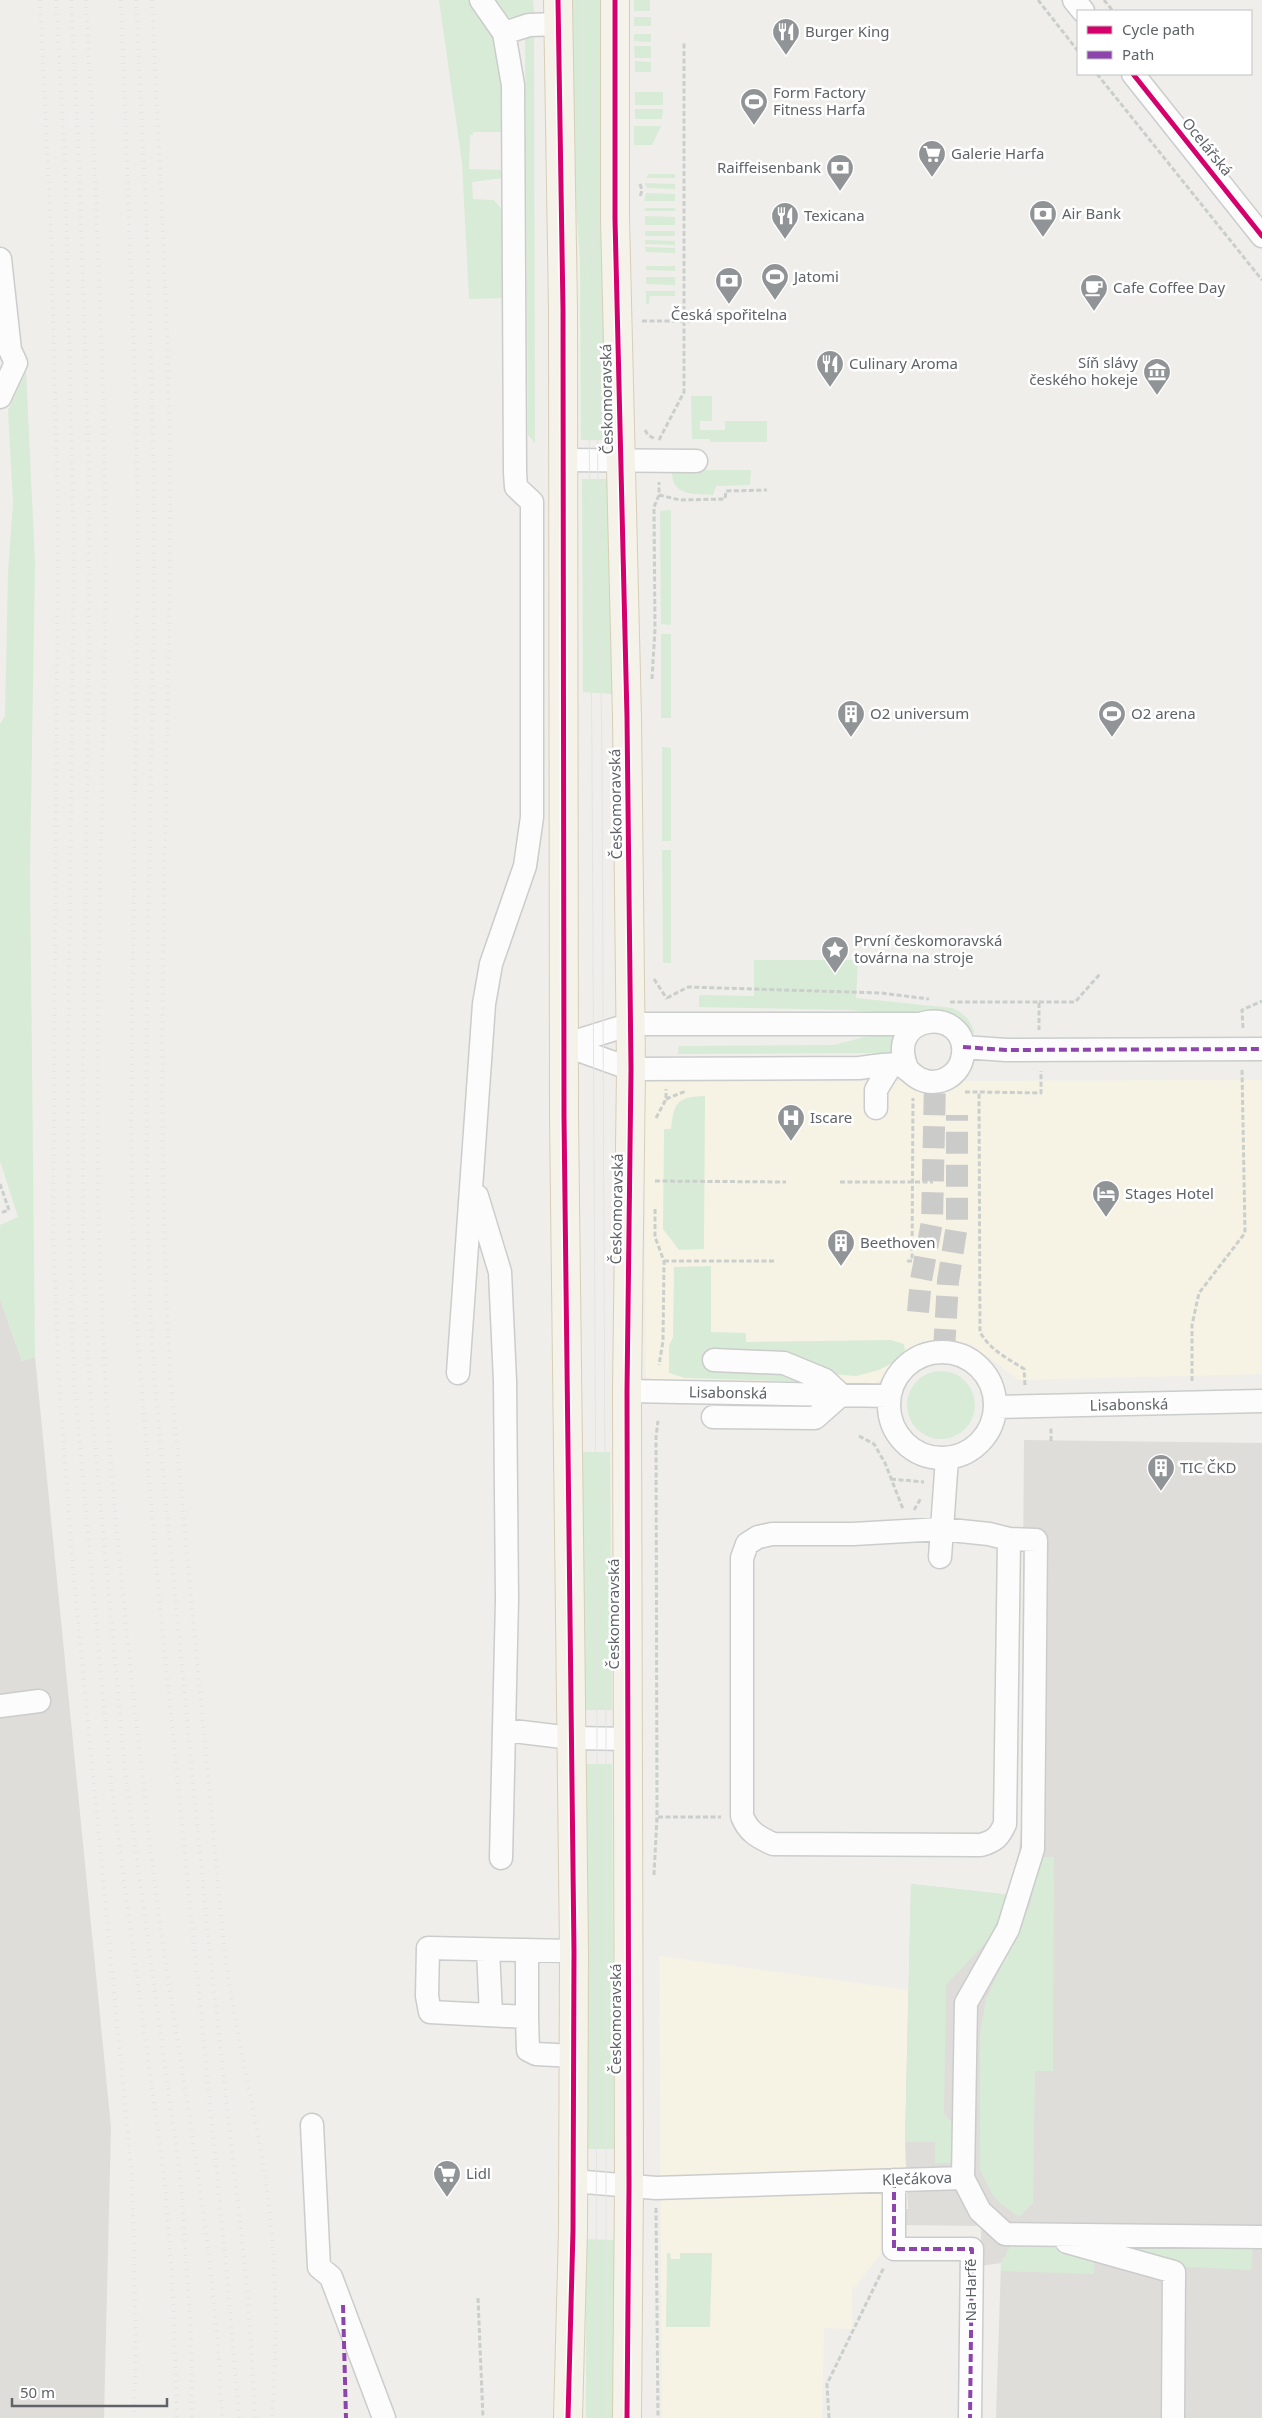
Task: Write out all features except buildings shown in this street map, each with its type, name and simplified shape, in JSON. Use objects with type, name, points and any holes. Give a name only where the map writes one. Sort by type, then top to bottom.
[{"type":"main road","name":"Českomoravská","points":[[615,0],[615,229],[631,1024],[626,1391],[629,2186],[627,2418]]},
{"type":"main road","points":[[558,12],[563,310],[564,1045],[574,1951],[573,2181],[568,2418]]},
{"type":"street","points":[[458,1373],[473,1183],[484,1004],[491,964],[524,866],[532,817],[532,502],[516,486],[513,85],[504,33],[481,0]]},
{"type":"street","points":[[1074,0],[1082,10]]},
{"type":"street","points":[[504,33],[558,12]]},
{"type":"street","name":"Ocelářská","points":[[1134,75],[1262,236]]},
{"type":"street","points":[[0,259],[5,351],[16,363],[0,397]]},
{"type":"street","points":[[562,460],[696,461]]},
{"type":"street","points":[[532,817],[564,818]]},
{"type":"street","points":[[934,1021],[950,1026],[960,1039],[963,1055],[956,1071],[943,1080],[935,1082],[919,1079],[899,1066],[859,1068],[631,1069],[564,1045],[631,1024],[918,1024],[934,1021]]},
{"type":"street","points":[[859,1068],[876,1099],[899,1066],[904,1039],[918,1024]]},
{"type":"street","points":[[963,1047],[1006,1050],[1253,1049]]},
{"type":"street","points":[[473,1183],[500,1272],[505,1391],[505,1730],[501,1858]]},
{"type":"street","points":[[944,1351],[960,1354],[975,1363],[986,1375],[993,1390],[996,1407],[993,1422],[986,1436],[975,1447],[962,1455],[947,1458],[931,1457],[916,1452],[903,1442],[894,1428],[889,1413],[889,1396],[894,1382],[902,1369],[914,1359],[928,1353],[944,1351]]},
{"type":"street","points":[[713,1416],[815,1418],[841,1395],[825,1380],[784,1363],[714,1360]]},
{"type":"street","name":"Lisabonská","points":[[626,1391],[889,1396]]},
{"type":"street","name":"Lisabonská","points":[[996,1407],[1262,1401]]},
{"type":"street","points":[[940,1557],[947,1458]]},
{"type":"street","points":[[963,2178],[966,2003],[1008,1929],[1033,1850],[1036,1540],[1009,1540],[990,1534],[941,1529],[853,1534],[772,1534],[758,1537],[747,1544],[742,1558],[742,1816],[747,1828],[773,1844],[981,1845],[993,1842],[1000,1835],[1004,1824],[1009,1540]]},
{"type":"street","points":[[0,1706],[39,1701]]},
{"type":"street","points":[[505,1730],[571,1738],[628,1739]]},
{"type":"street","points":[[526,2017],[430,2012],[427,1996],[428,1948],[574,1951]]},
{"type":"street","points":[[488,1950],[491,2014]]},
{"type":"street","points":[[527,1950],[526,2017],[528,2050],[545,2055],[574,2056]]},
{"type":"street","points":[[312,2124],[319,2266],[331,2277],[384,2418]]},
{"type":"street","name":"Klečákova","points":[[573,2181],[656,2188],[963,2178],[980,2211],[1005,2234],[1262,2237]]},
{"type":"street","points":[[894,2180],[894,2249]]},
{"type":"street","points":[[1040,2234],[1174,2272],[1173,2418]]},
{"type":"street","name":"Na Harfě","points":[[894,2249],[972,2249],[970,2418]]},
{"type":"path","points":[[1038,0],[1077,49]]},
{"type":"path","points":[[1104,0],[1112,10]]},
{"type":"path","points":[[658,441],[684,392],[684,41]]},
{"type":"path","points":[[1098,75],[1262,280]]},
{"type":"path","points":[[642,321],[692,321]]},
{"type":"path","points":[[659,495],[680,500],[725,499],[726,491],[767,490]]},
{"type":"path","points":[[940,1001],[1075,1002],[1100,974]]},
{"type":"path","points":[[667,998],[688,987],[881,994],[930,1000]]},
{"type":"path","points":[[1194,1404],[1192,1325],[1199,1293],[1245,1233],[1241,1073],[1253,1049],[1242,1010],[1262,1001]]},
{"type":"path","points":[[1025,1405],[1024,1369],[986,1343],[980,1332],[979,1092],[1041,1093],[1039,1002]]},
{"type":"path","points":[[656,1126],[656,1116],[666,1099],[666,1089]]},
{"type":"path","points":[[907,1262],[912,1261],[912,1090]]},
{"type":"path","points":[[655,1172],[655,1191]]},
{"type":"path","points":[[655,1181],[786,1182]]},
{"type":"path","points":[[840,1182],[933,1182]]},
{"type":"path","points":[[0,1184],[9,1210],[0,1213]]},
{"type":"path","points":[[655,1200],[656,1236],[664,1261],[663,1341],[659,1365]]},
{"type":"path","points":[[664,1261],[775,1260]]},
{"type":"path","points":[[654,1876],[657,1817],[656,1437],[658,1420]]},
{"type":"path","points":[[859,1436],[874,1444],[906,1515]]},
{"type":"path","points":[[891,1479],[924,1482],[924,1487]]},
{"type":"path","points":[[911,1513],[923,1494]]},
{"type":"path","points":[[657,1817],[700,1817]]},
{"type":"path","points":[[656,2188],[658,2418]]},
{"type":"path","points":[[829,2418],[827,2384],[894,2249]]},
{"type":"path","points":[[478,2298],[483,2418]]},
{"type":"shaded area","points":[[1262,1080],[1262,1374],[1019,1380],[969,1343],[922,1341],[874,1385],[646,1382],[644,1082]]},
{"type":"shaded area","points":[[0,1299],[22,1361],[35,1357],[111,2127],[104,2418],[0,2418]]},
{"type":"shaded area","points":[[1024,1440],[1262,1443],[1262,2418],[996,2418],[1001,2263],[981,2266],[981,2226],[904,2225],[904,2209],[908,2209],[905,2142],[911,1884],[1011,1895],[1017,1875],[1021,1829]]},
{"type":"shaded area","points":[[659,1956],[908,1990],[905,2163],[908,2209],[904,2209],[904,2225],[852,2290],[852,2329],[824,2328],[822,2418],[662,2418]]},
{"type":"green space","points":[[439,0],[475,0],[494,33],[496,52],[502,67],[504,132],[473,132],[473,135],[470,135],[469,169],[503,170],[502,178],[472,182],[473,199],[494,200],[504,212],[506,298],[469,299],[462,163]]},
{"type":"green space","points":[[489,0],[533,0],[534,13],[503,18]]},
{"type":"green space","points":[[571,0],[600,0],[602,196],[608,439],[605,440],[581,440],[580,261],[572,145]]},
{"type":"green space","points":[[634,0],[650,0],[650,11],[634,11]]},
{"type":"green space","points":[[634,17],[651,17],[651,26],[634,26]]},
{"type":"green space","points":[[634,34],[651,34],[651,42],[634,41]]},
{"type":"green space","points":[[534,37],[535,443],[528,435],[525,38]]},
{"type":"green space","points":[[634,46],[651,46],[651,58],[635,58]]},
{"type":"green space","points":[[635,61],[651,62],[651,72],[635,72]]},
{"type":"green space","points":[[635,92],[663,92],[663,105],[635,105]]},
{"type":"green space","points":[[635,109],[663,109],[662,119],[635,119]]},
{"type":"green space","points":[[634,126],[661,126],[652,145],[634,145]]},
{"type":"green space","points":[[649,174],[675,174],[675,178],[646,178]]},
{"type":"green space","points":[[645,183],[675,184],[675,189],[647,188]]},
{"type":"green space","points":[[646,193],[675,194],[675,201],[644,201]]},
{"type":"green space","points":[[645,208],[675,208],[675,211],[645,211]]},
{"type":"green space","points":[[645,216],[675,217],[675,225],[645,225]]},
{"type":"green space","points":[[645,231],[675,231],[675,236],[645,236]]},
{"type":"green space","points":[[645,240],[675,241],[675,245],[645,244]]},
{"type":"green space","points":[[645,247],[675,248],[675,253],[646,252]]},
{"type":"green space","points":[[646,266],[675,266],[675,271],[646,270]]},
{"type":"green space","points":[[646,277],[675,277],[675,285],[646,284]]},
{"type":"green space","points":[[646,291],[675,291],[675,296],[650,296],[649,304],[646,304]]},
{"type":"green space","points":[[26,371],[35,563],[30,869],[35,1357],[22,1361],[0,1299],[0,1225],[18,1217],[0,1161],[0,724],[5,716],[8,573],[13,502],[8,410]]},
{"type":"green space","points":[[691,396],[712,396],[712,421],[700,421],[700,430],[725,430],[725,421],[767,421],[767,442],[710,442],[710,439],[692,439]]},
{"type":"green space","points":[[696,470],[751,470],[750,485],[716,486],[713,495],[692,494],[680,490],[676,486],[672,473]]},
{"type":"green space","points":[[582,479],[608,479],[612,694],[583,692]]},
{"type":"green space","points":[[671,510],[671,625],[661,624],[660,511]]},
{"type":"green space","points":[[661,634],[671,634],[671,718],[661,718]]},
{"type":"green space","points":[[662,747],[671,748],[671,841],[662,841]]},
{"type":"green space","points":[[662,850],[671,850],[671,963],[663,963]]},
{"type":"green space","points":[[754,960],[858,960],[856,998],[952,1008],[967,1018],[975,1034],[961,1020],[951,1014],[937,1011],[907,1015],[849,1010],[699,1007],[699,996],[701,995],[754,996]]},
{"type":"green space","points":[[888,1031],[895,1035],[895,1053],[678,1054],[679,1046],[834,1045]]},
{"type":"green space","points":[[705,1096],[704,1249],[679,1250],[663,1229],[664,1129],[671,1129],[674,1113],[679,1103],[688,1098]]},
{"type":"green space","points":[[711,1266],[711,1332],[746,1333],[746,1342],[891,1340],[904,1344],[905,1350],[898,1360],[879,1370],[856,1376],[831,1374],[809,1382],[685,1378],[669,1373],[669,1346],[673,1337],[674,1267]]},
{"type":"green space","points":[[941,1371],[954,1374],[965,1381],[972,1392],[975,1405],[972,1418],[965,1429],[954,1436],[941,1439],[928,1436],[917,1429],[910,1418],[907,1405],[910,1392],[917,1381],[928,1374]]},
{"type":"green space","points":[[581,1452],[610,1452],[612,1710],[583,1710]]},
{"type":"green space","points":[[584,1764],[612,1764],[614,2149],[586,2149]]},
{"type":"green space","points":[[1040,1857],[1054,1857],[1053,2071],[1035,2071],[1033,2203],[1019,2217],[999,2202],[992,2194],[980,2169],[980,2034],[986,1999],[1030,1905]]},
{"type":"green space","points":[[911,1884],[1011,1895],[988,1940],[946,1985],[944,2114],[955,2125],[954,2159],[950,2163],[935,2163],[935,2142],[905,2142]]},
{"type":"green space","points":[[586,2239],[614,2240],[614,2418],[586,2418]]},
{"type":"green space","points":[[1011,2245],[1253,2246],[1251,2270],[1168,2266],[1095,2248],[1094,2274],[1001,2271],[1001,2263]]},
{"type":"green space","points":[[667,2253],[670,2253],[671,2259],[680,2259],[680,2253],[712,2253],[710,2327],[666,2327]]},
{"type":"tunnel","points":[[918,1312],[921,1280],[932,1222],[935,1082]]},
{"type":"tunnel","points":[[944,1351],[948,1281],[957,1225],[957,1115]]},
{"type":"tram line","points":[[582,0],[582,130],[588,293],[592,759],[597,1739],[596,2418]]},
{"type":"tram line","points":[[591,0],[602,759],[606,1739],[606,2418]]},
{"type":"railway","points":[[40,0],[51,233],[58,518],[53,1237],[59,1382],[73,1568],[132,2178],[136,2336],[134,2418]]},
{"type":"railway","points":[[56,0],[65,162],[74,549],[68,1074],[69,1237],[74,1380],[111,1784],[165,2185],[173,2291],[177,2418]]},
{"type":"railway","points":[[71,0],[79,161],[89,467],[89,643],[83,1075],[83,1238],[89,1380],[126,1780],[181,2183],[191,2334],[192,2418]]},
{"type":"railway","points":[[86,0],[103,388],[105,621],[98,999],[98,1188],[105,1377],[117,1534],[144,1792],[160,1926],[200,2188],[214,2303],[222,2418]]},
{"type":"railway","points":[[121,0],[136,405],[138,548],[131,1130],[135,1305],[156,1564],[227,2276],[239,2418]]},
{"type":"railway","points":[[136,0],[143,138],[154,484],[147,1067],[149,1273],[154,1376],[207,1926],[248,2296],[255,2418]]},
{"type":"railway","points":[[152,0],[165,278],[170,487],[162,1074],[163,1177],[171,1384],[224,1947],[232,2001],[268,2196],[275,2291],[272,2418]]},
{"type":"marked path","points":[[963,1047],[1006,1050],[1262,1049]]},
{"type":"marked path","points":[[894,2180],[894,2249],[972,2249],[970,2418]]},
{"type":"marked path","points":[[343,2305],[346,2418]]},
{"type":"cycle path","points":[[558,0],[563,310],[564,1116],[574,1951],[573,2230],[568,2418]]},
{"type":"cycle path","points":[[615,0],[615,219],[627,717],[631,1069],[627,1391],[629,2186],[627,2418]]},
{"type":"cycle path","points":[[1134,75],[1262,236]]},
{"type":"place","name":"Burger King","points":[[786,56]]},
{"type":"place","name":"Form Factory Fitness Harfa","points":[[754,126]]},
{"type":"place","name":"Galerie Harfa","points":[[932,178]]},
{"type":"place","name":"Raiffeisenbank","points":[[840,192]]},
{"type":"place","name":"Air Bank","points":[[1043,238]]},
{"type":"place","name":"Texicana","points":[[785,240]]},
{"type":"place","name":"Jatomi","points":[[775,301]]},
{"type":"place","name":"Česká spořitelna","points":[[729,305]]},
{"type":"place","name":"Cafe Coffee Day","points":[[1094,312]]},
{"type":"place","name":"Culinary Aroma","points":[[830,388]]},
{"type":"place","name":"Síň slávy českého hokeje","points":[[1157,396]]},
{"type":"place","name":"O2 universum","points":[[851,738]]},
{"type":"place","name":"O2 arena","points":[[1112,738]]},
{"type":"place","name":"První českomoravská továrna na stroje","points":[[835,974]]},
{"type":"place","name":"Iscare","points":[[791,1142]]},
{"type":"place","name":"Stages Hotel","points":[[1106,1218]]},
{"type":"place","name":"Beethoven","points":[[841,1267]]},
{"type":"place","name":"TIC ČKD","points":[[1161,1492]]},
{"type":"place","name":"Lidl","points":[[447,2198]]}]
